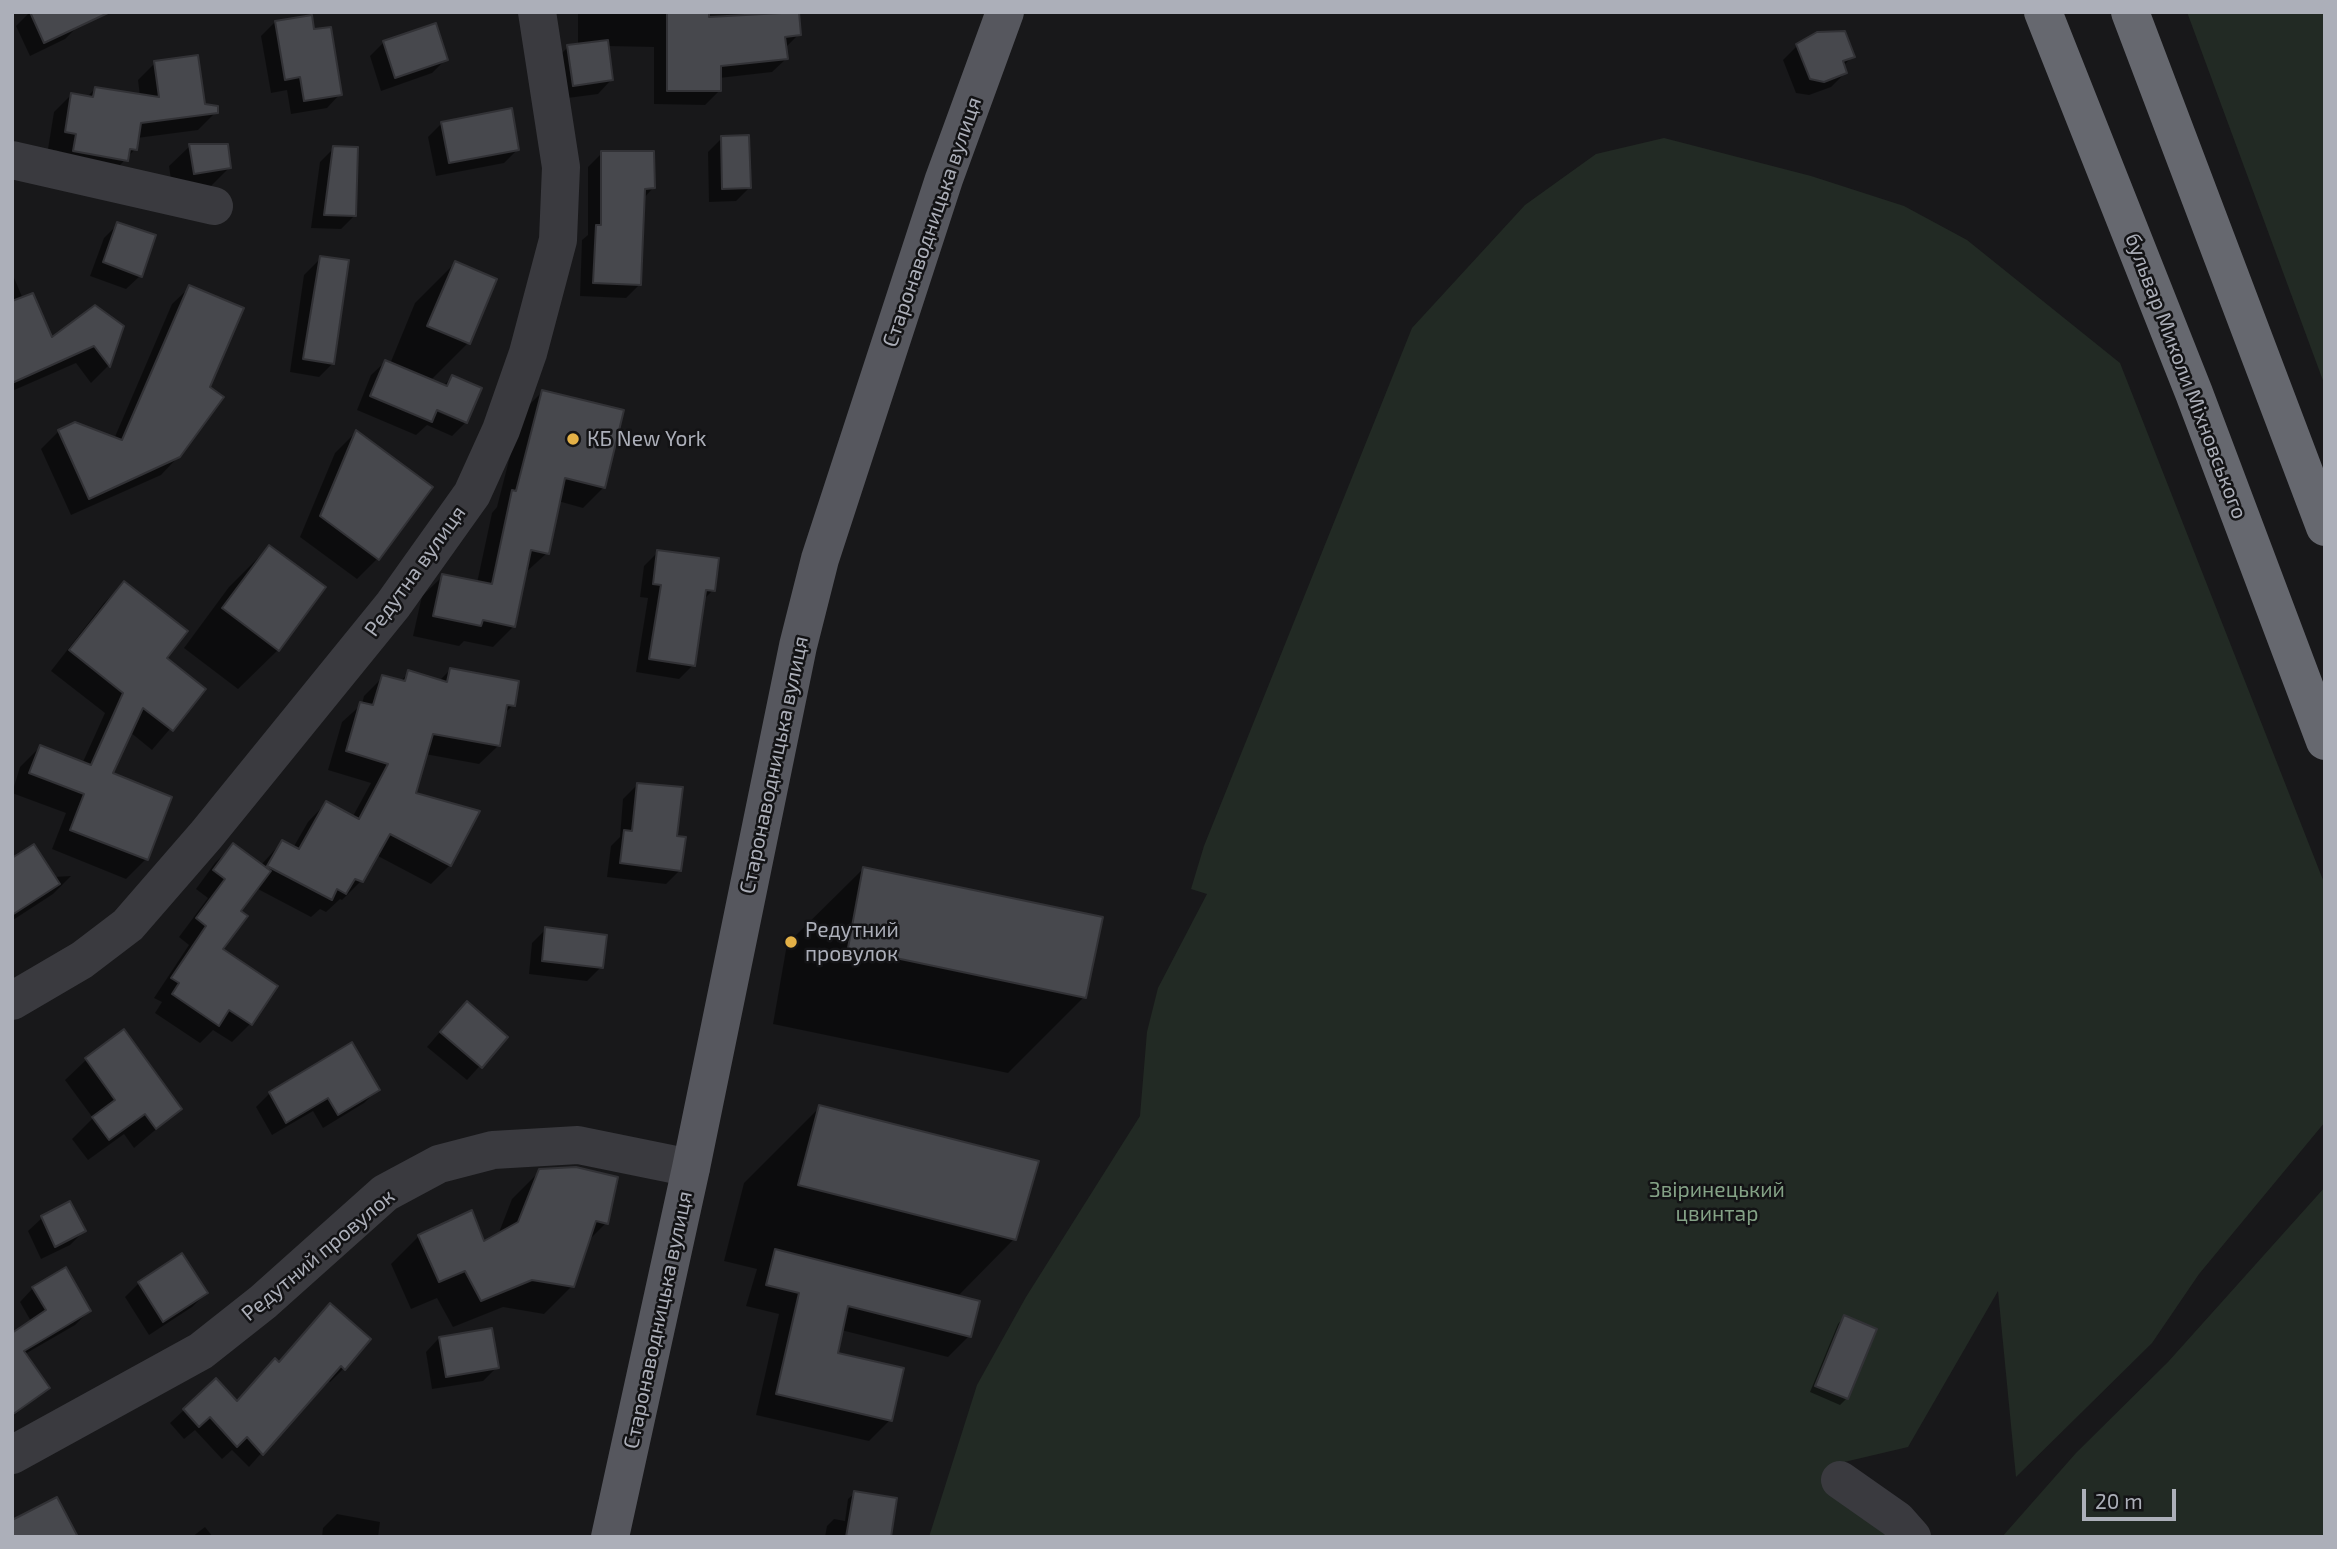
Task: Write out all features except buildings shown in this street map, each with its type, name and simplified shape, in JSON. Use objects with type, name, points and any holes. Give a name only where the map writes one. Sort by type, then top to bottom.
[{"type":"highway","name":"бульвар Миколи Міхновського","points":[[2043,12],[2199,406],[2325,741]]},
{"type":"highway","points":[[2130,12],[2325,527]]},
{"type":"main road","name":"Старонаводницька вулиця","points":[[610,1537],[691,1168],[798,646],[820,559],[940,192],[1005,12]]},
{"type":"street","name":"Редутна вулиця","points":[[12,1001],[82,960],[128,925],[207,834],[393,605],[472,494],[501,430],[514,392],[558,240],[561,167],[537,12]]},
{"type":"street","points":[[12,160],[214,206]]},
{"type":"street","name":"Редутний провулок","points":[[12,1455],[201,1351],[263,1302],[385,1193],[439,1164],[494,1150],[578,1145],[691,1168]]},
{"type":"street","points":[[1840,1480],[1897,1520],[1912,1537]]},
{"type":"green space","points":[[2187,12],[2325,12],[2325,386]]},
{"type":"green space","name":"Звіринецький цвинтар","points":[[1664,138],[1811,176],[1904,206],[1967,240],[2120,363],[2325,885],[2325,1122],[2199,1274],[2152,1343],[2016,1477],[1998,1291],[1908,1447],[1840,1463],[1894,1537],[929,1537],[977,1385],[1026,1297],[1140,1116],[1147,1032],[1158,988],[1207,894],[1191,889],[1204,846],[1412,328],[1525,205],[1596,154]]},
{"type":"green space","points":[[2325,1187],[2325,1537],[2002,1537],[2076,1453],[2168,1362]]},
{"type":"place","name":"КБ New York","points":[[573,439]]},
{"type":"place","name":"Редутний провулок","points":[[791,942]]}]
